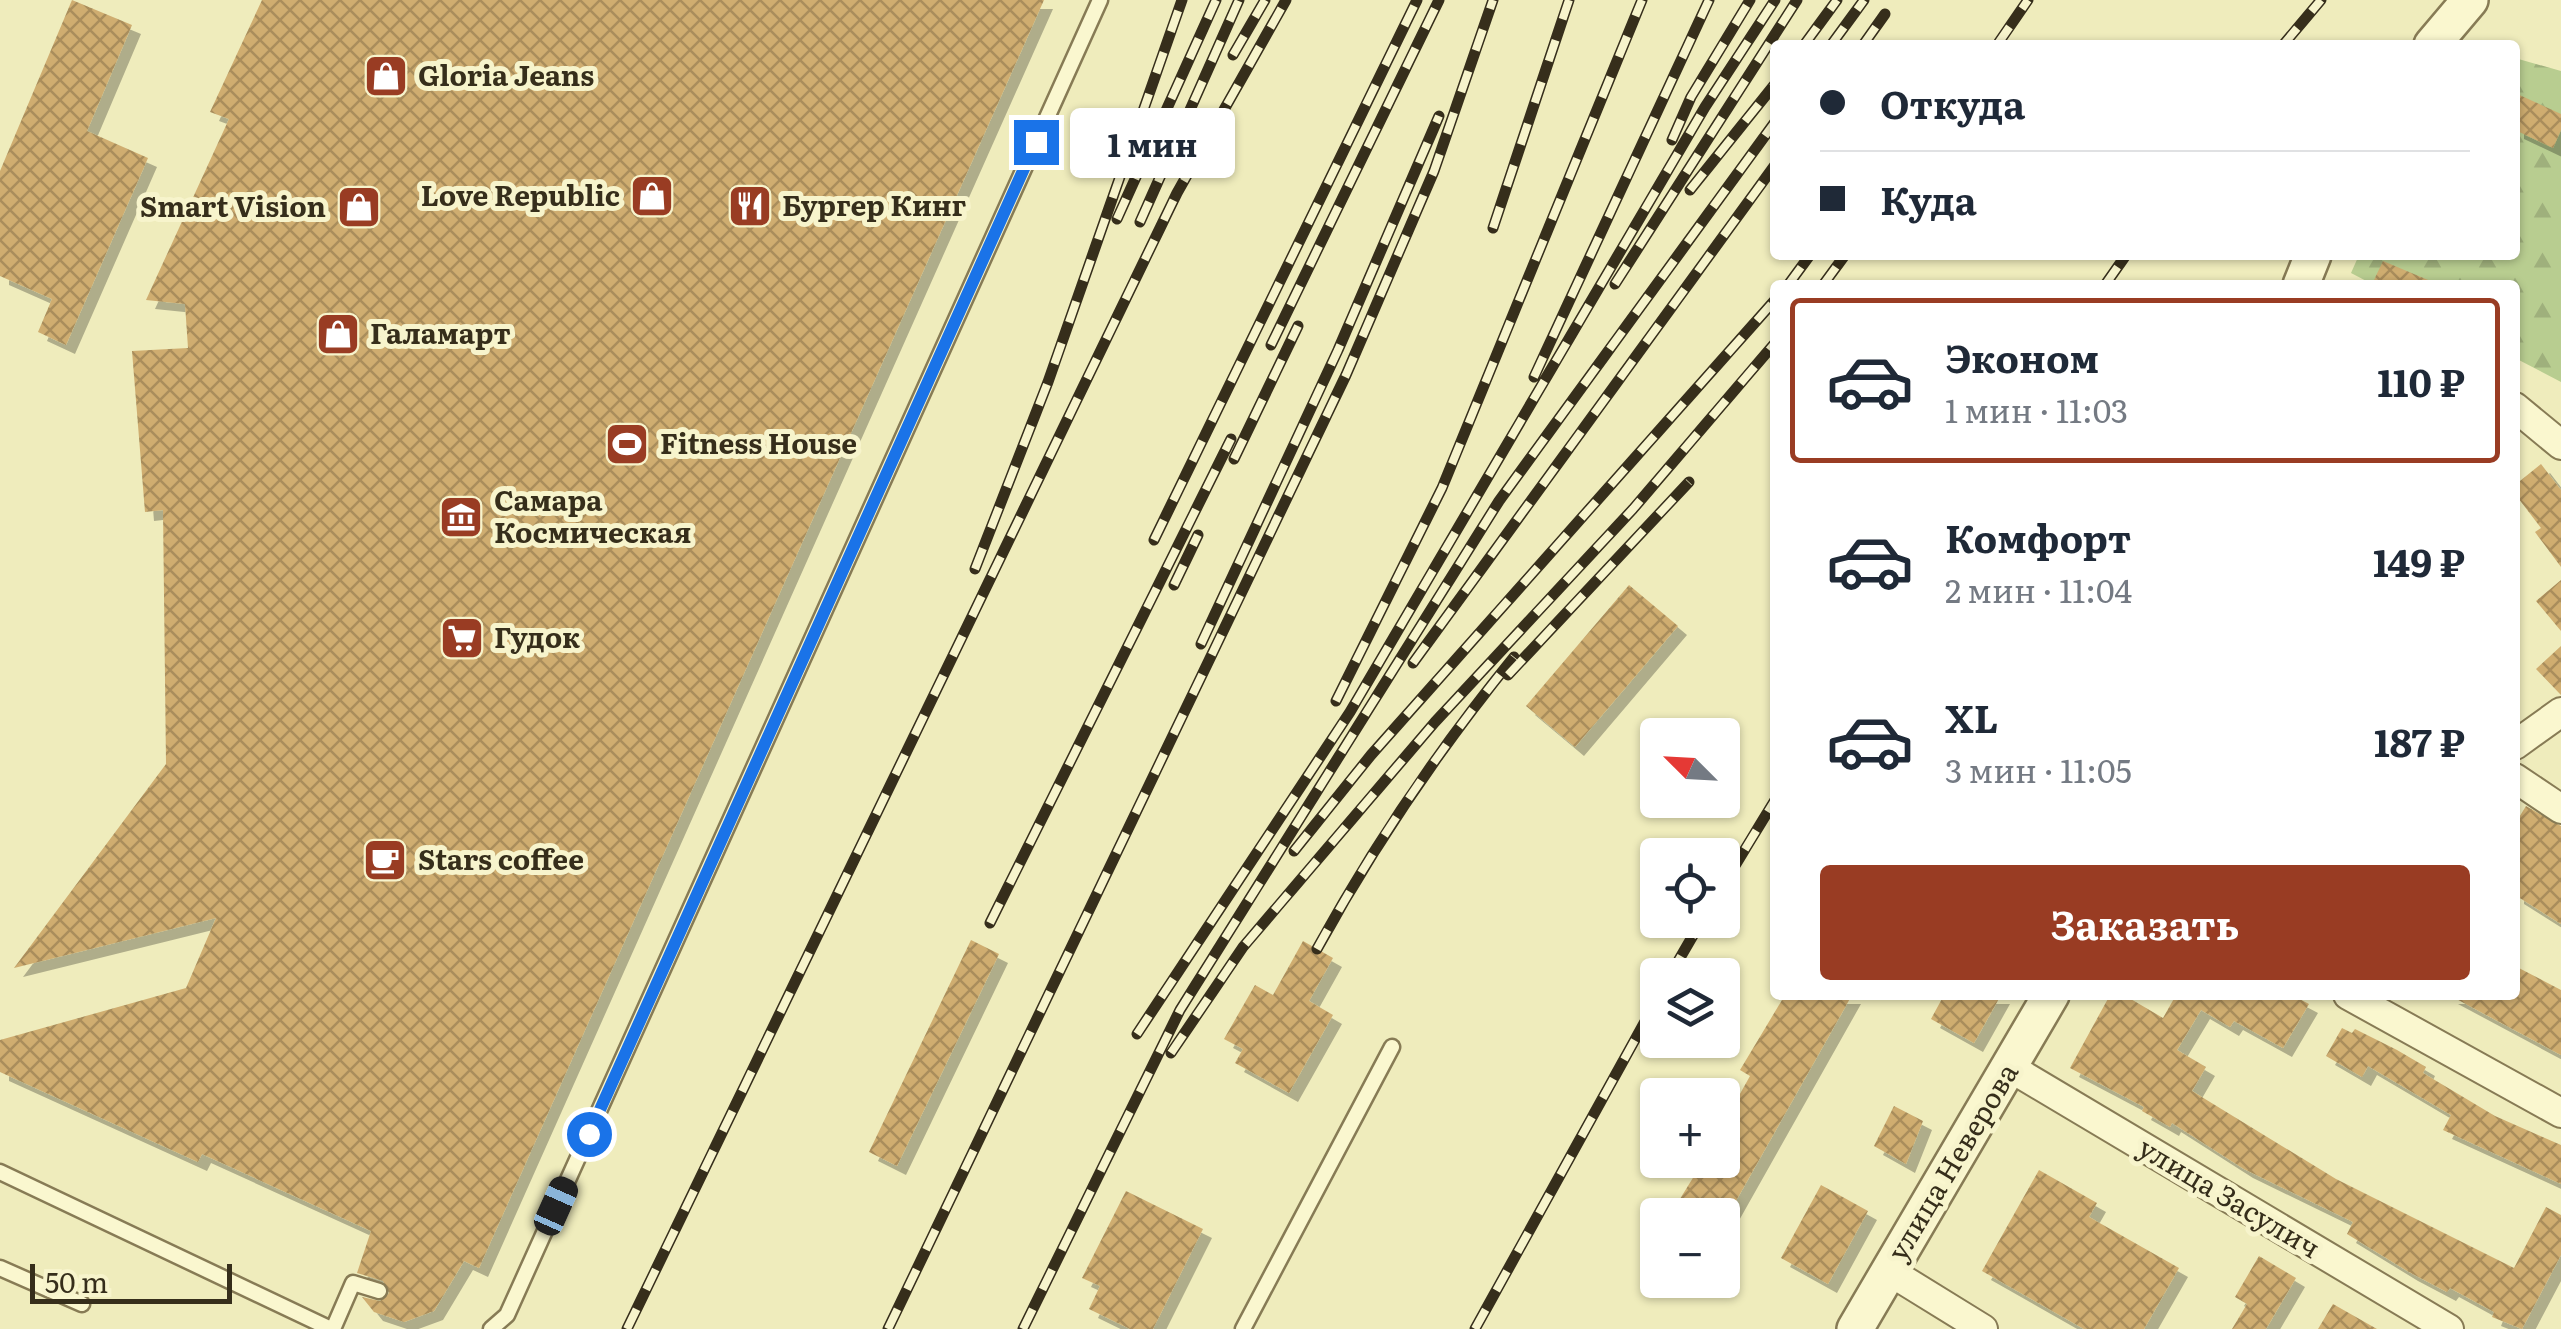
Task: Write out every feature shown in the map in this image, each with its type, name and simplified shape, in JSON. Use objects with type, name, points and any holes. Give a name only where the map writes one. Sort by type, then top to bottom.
[{"type":"street","points":[[2436,40],[2470,0]]},
{"type":"street","points":[[2520,411],[2561,445]]},
{"type":"street","points":[[2520,741],[2561,712]]},
{"type":"street","points":[[2520,781],[2561,809]]},
{"type":"street","name":"улица Неверова","points":[[1855,1329],[2047,1000]]},
{"type":"street","points":[[2357,1000],[2561,1113]]},
{"type":"street","name":"улица Засулич","points":[[2009,1067],[2448,1329]]},
{"type":"street","points":[[1888,1271],[1983,1329]]},
{"type":"lane","points":[[491,1329],[507,1315],[1100,0]]},
{"type":"lane","points":[[1243,1329],[1392,1047]]},
{"type":"lane","points":[[0,1172],[332,1329],[353,1283],[379,1291]]},
{"type":"lane","points":[[0,1268],[82,1304]]},
{"type":"green space","points":[[2520,59],[2561,71],[2561,382],[2520,361],[2520,280],[2364,280],[2351,273],[2357,260],[2520,260]]},
{"type":"building","points":[[72,0],[132,25],[87,131],[148,158],[66,345],[38,332],[52,299],[0,276],[0,171]]},
{"type":"building","name":"Гудок","points":[[262,0],[1044,0],[479,1268],[464,1261],[434,1311],[404,1322],[374,1312],[362,1297],[380,1301],[389,1293],[383,1281],[357,1273],[371,1231],[202,1154],[198,1162],[0,1072],[0,1040],[186,988],[216,918],[14,968],[166,764],[163,510],[145,512],[132,351],[188,348],[185,304],[146,300],[229,119],[210,112]]},
{"type":"building","points":[[2520,95],[2561,114],[2561,130],[2553,148],[2520,132]]},
{"type":"building","points":[[2383,261],[2428,280],[2374,280]]},
{"type":"building","points":[[2541,464],[2561,490],[2561,567],[2535,532],[2541,528],[2520,501],[2520,481]]},
{"type":"building","points":[[2561,580],[2561,631],[2536,601]]},
{"type":"building","points":[[1629,585],[1678,626],[1575,747],[1526,706]]},
{"type":"building","points":[[2561,646],[2561,695],[2536,669]]},
{"type":"building","points":[[2526,806],[2561,826],[2561,924],[2520,898],[2520,816]]},
{"type":"building","points":[[971,940],[999,954],[897,1166],[869,1152]]},
{"type":"building","points":[[1303,941],[1333,958],[1309,1001],[1333,1015],[1289,1093],[1235,1063],[1243,1049],[1224,1039],[1255,985],[1273,995]]},
{"type":"building","points":[[2520,969],[2561,990],[2561,1055],[2458,1000],[2520,1000]]},
{"type":"building","points":[[1782,1000],[1849,1000],[1738,1198],[1681,1198],[1693,1178],[1740,1178],[1740,1094],[1750,1076],[1740,1070]]},
{"type":"building","points":[[1941,1000],[1998,1000],[1974,1043],[1931,1019]]},
{"type":"building","points":[[2107,1000],[2132,1000],[2163,1018],[2173,1000],[2301,1000],[2309,1004],[2283,1048],[2234,1021],[2230,1027],[2201,1010],[2177,1050],[2206,1067],[2192,1091],[2336,1179],[2514,1268],[2546,1207],[2561,1215],[2561,1255],[2522,1329],[2492,1317],[2494,1312],[2450,1288],[2447,1292],[2409,1272],[2347,1234],[2353,1222],[2244,1169],[2172,1123],[2170,1127],[2142,1111],[2144,1107],[2070,1068]]},
{"type":"building","points":[[2342,1028],[2352,1033],[2355,1029],[2397,1050],[2426,1067],[2423,1073],[2495,1116],[2561,1145],[2561,1184],[2443,1130],[2451,1115],[2368,1066],[2362,1077],[2326,1056]]},
{"type":"building","points":[[1894,1106],[1923,1121],[1906,1164],[1874,1146]]},
{"type":"building","points":[[2039,1170],[2097,1203],[2089,1217],[2179,1268],[2144,1329],[2084,1329],[1982,1271]]},
{"type":"building","points":[[1821,1185],[1868,1211],[1828,1284],[1781,1258]]},
{"type":"building","points":[[1126,1191],[1203,1229],[1153,1329],[1130,1329],[1089,1309],[1100,1286],[1082,1278]]},
{"type":"building","points":[[2259,1256],[2296,1278],[2266,1329],[2232,1329],[2247,1304],[2235,1297]]},
{"type":"building","points":[[2333,1304],[2377,1329],[2318,1329]]},
{"type":"railway","points":[[975,569],[1048,382],[1182,0]]},
{"type":"railway","points":[[1117,219],[1216,0]]},
{"type":"railway","points":[[1140,222],[1239,0]]},
{"type":"railway","points":[[1233,55],[1265,0]]},
{"type":"railway","points":[[627,1329],[1177,193],[1286,0]]},
{"type":"railway","points":[[1154,540],[1417,0]]},
{"type":"railway","points":[[1271,345],[1439,0]]},
{"type":"railway","points":[[888,1329],[1346,375],[1434,171],[1493,0]]},
{"type":"railway","points":[[1493,228],[1569,0]]},
{"type":"railway","points":[[1336,701],[1442,488],[1642,0]]},
{"type":"railway","points":[[1534,377],[1709,0]]},
{"type":"railway","points":[[1672,140],[1691,97],[1750,0]]},
{"type":"railway","points":[[1137,1034],[1350,712],[1705,107],[1775,0]]},
{"type":"railway","points":[[1771,40],[1797,0]]},
{"type":"railway","points":[[1808,40],[1837,0]]},
{"type":"railway","points":[[1835,40],[1864,0]]},
{"type":"railway","points":[[2000,40],[2028,0]]},
{"type":"railway","points":[[2287,40],[2321,0]]},
{"type":"railway","points":[[1867,40],[1885,14]]},
{"type":"railway","points":[[1615,284],[1770,42]]},
{"type":"railway","points":[[1690,190],[1770,90]]},
{"type":"railway","points":[[1201,644],[1338,350],[1439,116]]},
{"type":"railway","points":[[1023,1329],[1180,1010],[1499,501],[1770,129]]},
{"type":"railway","points":[[1413,663],[1770,172]]},
{"type":"railway","points":[[1792,280],[1806,260]]},
{"type":"railway","points":[[1827,280],[1841,260]]},
{"type":"railway","points":[[2108,280],[2122,260]]},
{"type":"railway","points":[[1294,851],[1371,755],[1770,306]]},
{"type":"railway","points":[[1234,459],[1298,326]]},
{"type":"railway","points":[[1171,1053],[1243,947],[1435,722],[1633,509],[1770,349]]},
{"type":"railway","points":[[990,923],[1231,439]]},
{"type":"railway","points":[[1508,675],[1689,482]]},
{"type":"railway","points":[[1174,585],[1198,535]]},
{"type":"railway","points":[[1317,949],[1409,799],[1514,657]]},
{"type":"railway","points":[[1740,857],[1770,808]]},
{"type":"railway","points":[[1680,958],[1692,938]]},
{"type":"railway","points":[[1475,1329],[1640,1031]]},
{"type":"place","name":"Gloria Jeans","points":[[386,76]]},
{"type":"place","name":"Love Republic","points":[[652,196]]},
{"type":"place","name":"Бургер Кинг","points":[[750,206]]},
{"type":"place","name":"Smart Vision","points":[[359,207]]},
{"type":"place","name":"Галамарт","points":[[338,334]]},
{"type":"place","name":"Fitness House","points":[[627,444]]},
{"type":"place","name":"Самара Космическая","points":[[461,517]]},
{"type":"place","name":"Гудок","points":[[462,638]]},
{"type":"place","name":"Stars coffee","points":[[385,860]]},
{"type":"route","points":[[589,1134],[1036,142]]}]
